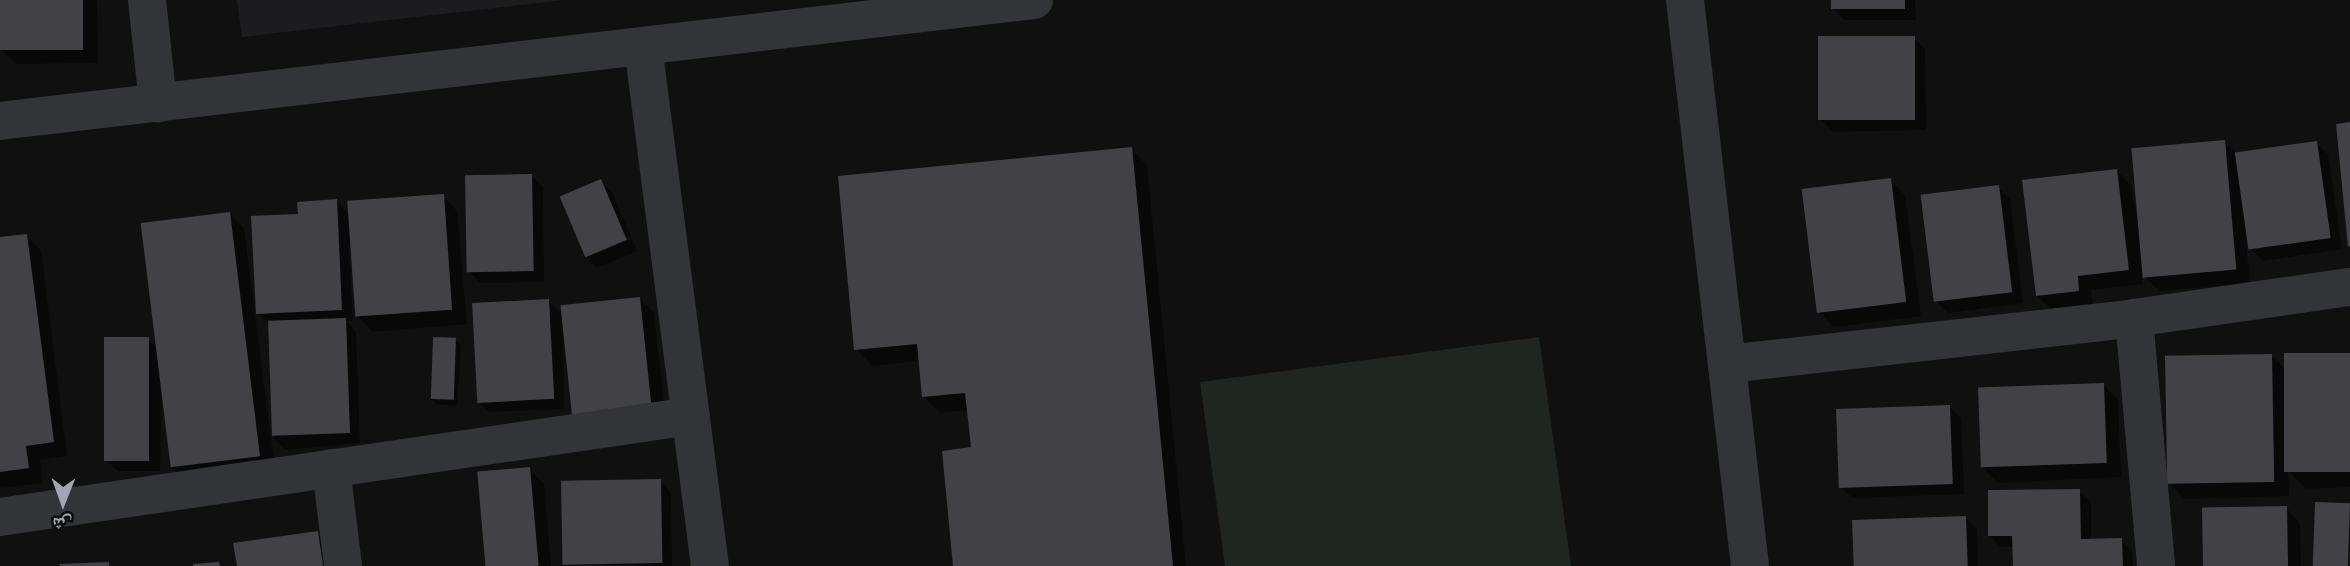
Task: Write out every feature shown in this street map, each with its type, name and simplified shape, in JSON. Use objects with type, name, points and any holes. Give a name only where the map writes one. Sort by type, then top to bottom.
[{"type":"street","points":[[147,0],[158,103]]},
{"type":"street","points":[[0,121],[1034,0]]},
{"type":"street","points":[[1685,0],[1751,566]]},
{"type":"street","points":[[643,46],[710,566]]},
{"type":"street","points":[[1727,364],[2134,318],[2350,287]]},
{"type":"street","points":[[2134,318],[2156,566]]},
{"type":"street","points":[[0,517],[691,416]]},
{"type":"street","points":[[331,468],[343,566]]},
{"type":"shaded area","points":[[237,0],[564,0],[242,37]]},
{"type":"shaded area","points":[[1539,337],[1571,566],[1225,566],[1200,382]]},
{"type":"building","points":[[0,0],[83,0],[83,50],[0,50]]},
{"type":"building","points":[[1831,0],[1905,0],[1905,9],[1831,9]]},
{"type":"building","points":[[1818,36],[1915,36],[1915,120],[1818,120]]},
{"type":"building","points":[[2350,122],[2350,246],[2348,247],[2336,124]]},
{"type":"building","points":[[2225,140],[2236,270],[2143,278],[2131,148]]},
{"type":"building","points":[[2317,141],[2331,238],[2248,250],[2235,153]]},
{"type":"building","points":[[1132,147],[1173,566],[953,566],[942,451],[971,447],[965,393],[922,397],[917,344],[854,350],[838,176]]},
{"type":"building","points":[[2117,169],[2129,270],[2078,276],[2079,291],[2036,296],[2022,180]]},
{"type":"building","points":[[532,174],[534,271],[467,272],[465,175]]},
{"type":"building","points":[[1891,178],[1906,302],[1817,313],[1802,189]]},
{"type":"building","points":[[601,179],[627,240],[585,257],[560,197]]},
{"type":"building","points":[[1999,185],[2012,292],[1934,302],[1921,195]]},
{"type":"building","points":[[444,194],[452,310],[355,316],[347,201]]},
{"type":"building","points":[[337,199],[342,310],[256,314],[251,216],[298,214],[297,202]]},
{"type":"building","points":[[230,212],[260,456],[171,467],[141,223]]},
{"type":"building","points":[[27,234],[54,442],[26,446],[29,468],[0,472],[0,237]]},
{"type":"building","points":[[640,297],[653,421],[574,430],[560,305]]},
{"type":"building","points":[[549,299],[554,399],[477,403],[472,303]]},
{"type":"building","points":[[346,318],[350,433],[272,436],[268,321]]},
{"type":"building","points":[[104,337],[149,337],[149,461],[104,461]]},
{"type":"building","points":[[433,337],[456,338],[454,400],[431,399]]},
{"type":"building","points":[[2284,353],[2350,353],[2350,472],[2284,472]]},
{"type":"building","points":[[2272,354],[2274,482],[2167,484],[2165,356]]},
{"type":"building","points":[[2104,383],[2107,463],[1981,467],[1978,387]]},
{"type":"building","points":[[1950,405],[1953,484],[1839,488],[1836,409]]},
{"type":"building","points":[[530,467],[539,566],[485,566],[477,472]]},
{"type":"building","points":[[661,479],[662,563],[562,565],[561,481]]},
{"type":"building","points":[[2080,489],[2081,539],[2122,538],[2123,566],[2013,566],[2012,536],[1988,536],[1988,490]]},
{"type":"building","points":[[2315,502],[2350,503],[2348,566],[2313,566]]},
{"type":"building","points":[[2287,506],[2288,566],[2203,566],[2202,507]]},
{"type":"building","points":[[1966,516],[1968,566],[1854,566],[1852,520]]},
{"type":"building","points":[[318,531],[323,566],[237,566],[233,543]]},
{"type":"building","points":[[109,562],[109,566],[59,564]]},
{"type":"building","points":[[219,562],[220,566],[193,566],[193,564]]}]
